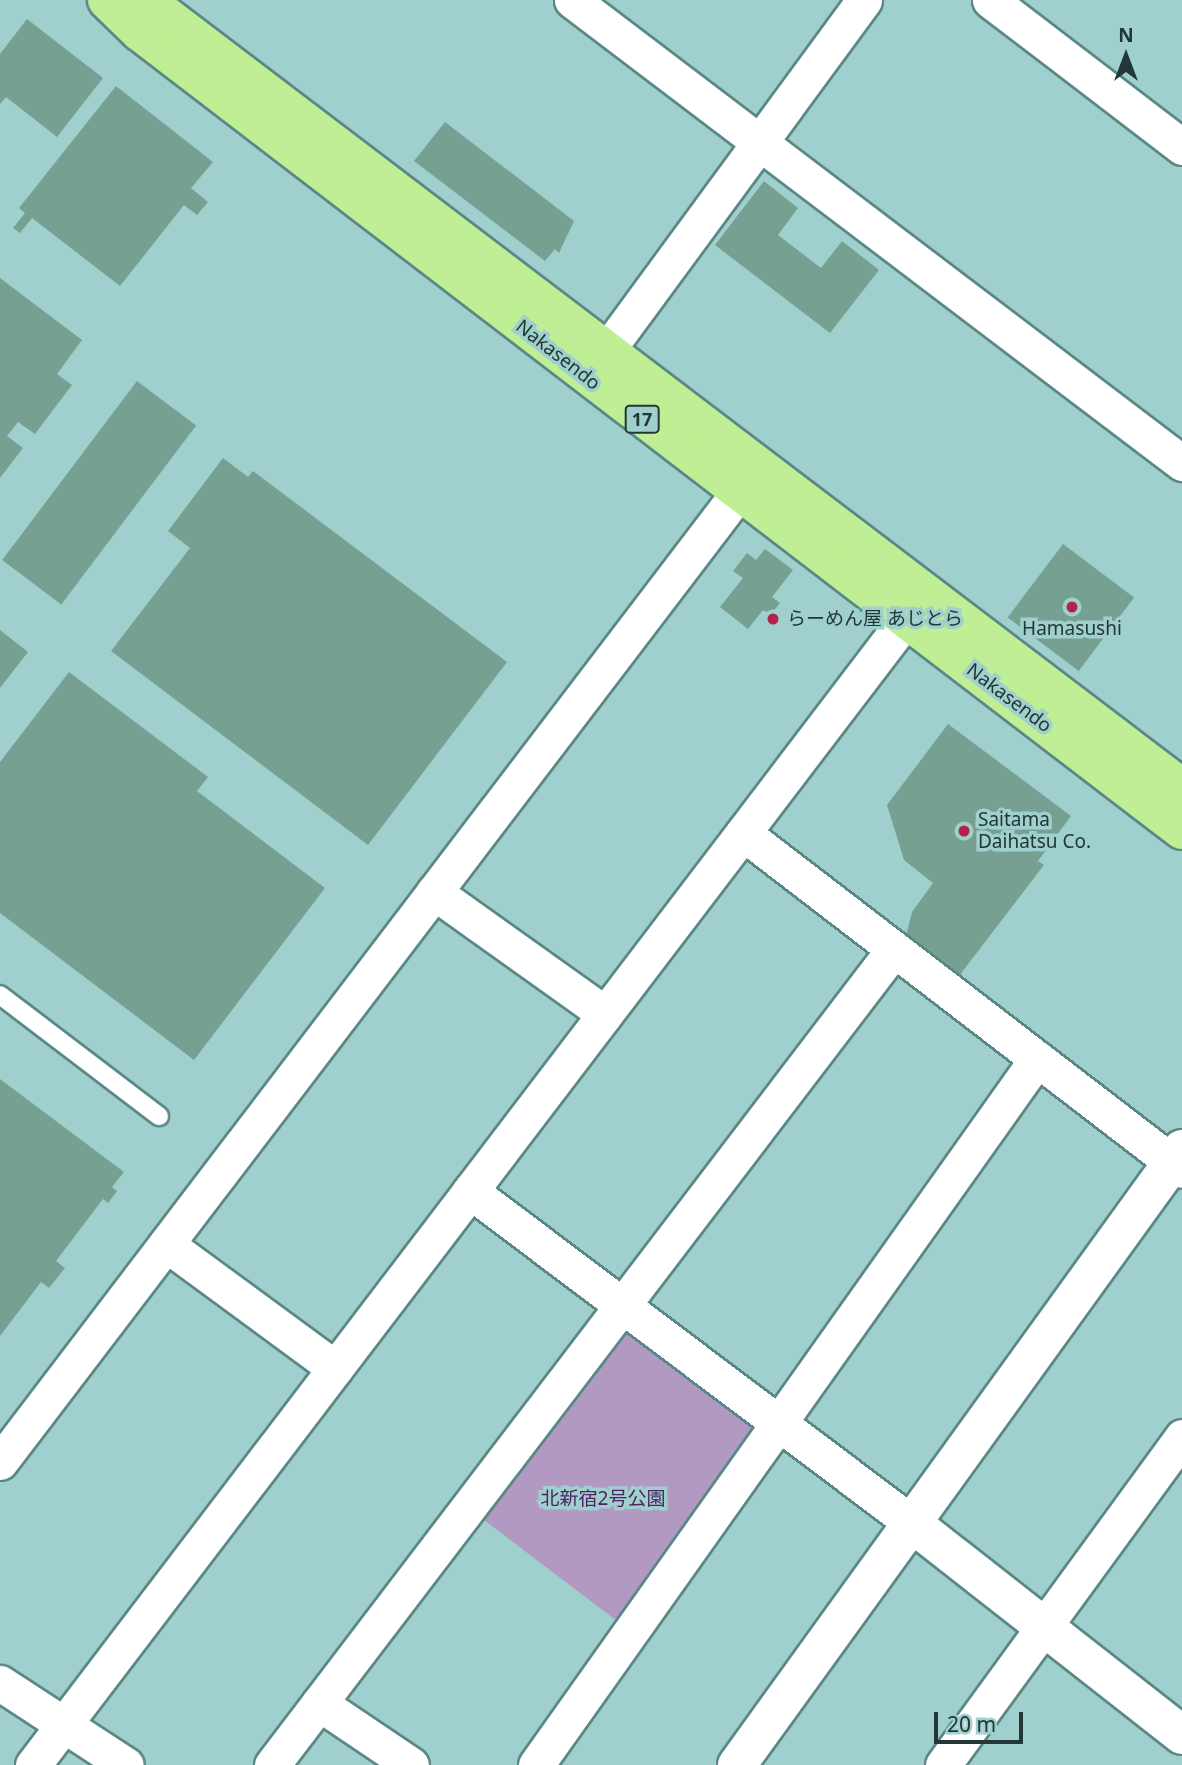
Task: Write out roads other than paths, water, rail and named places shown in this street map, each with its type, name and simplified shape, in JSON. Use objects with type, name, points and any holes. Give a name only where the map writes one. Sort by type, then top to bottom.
[{"type":"highway","name":"Nakasendo","points":[[107,0],[151,41],[1182,789]]},
{"type":"highway","name":"Nakasendo","points":[[145,0],[596,363],[739,492],[1182,830]]},
{"type":"street","points":[[572,0],[1182,463]]},
{"type":"street","points":[[596,363],[760,145],[864,0]]},
{"type":"street","points":[[990,0],[1182,147]]},
{"type":"street","points":[[0,1462],[739,492]]},
{"type":"street","points":[[33,1765],[906,619]]},
{"type":"street","points":[[737,1765],[1179,1161],[1037,1059],[743,833]]},
{"type":"street","points":[[434,892],[605,1014]]},
{"type":"street","points":[[272,1765],[619,1306],[894,949]]},
{"type":"street","points":[[536,1765],[1037,1059]]},
{"type":"street","points":[[470,1191],[619,1306],[913,1524],[1182,1735]]},
{"type":"street","points":[[166,1244],[335,1368]]},
{"type":"street","points":[[943,1765],[1042,1623],[1182,1437]]},
{"type":"street","points":[[0,1683],[126,1765]]},
{"type":"street","points":[[319,1703],[411,1765]]},
{"type":"lane","points":[[0,995],[159,1116]]},
{"type":"place","name":"Hamasushi","points":[[1072,607]]},
{"type":"place","name":"らーめん屋 あじとら","points":[[773,619]]},
{"type":"place","name":"Saitama Daihatsu Co.","points":[[964,831]]},
{"type":"park label","name":"北新宿2号公園","points":[[603,1499]]}]
